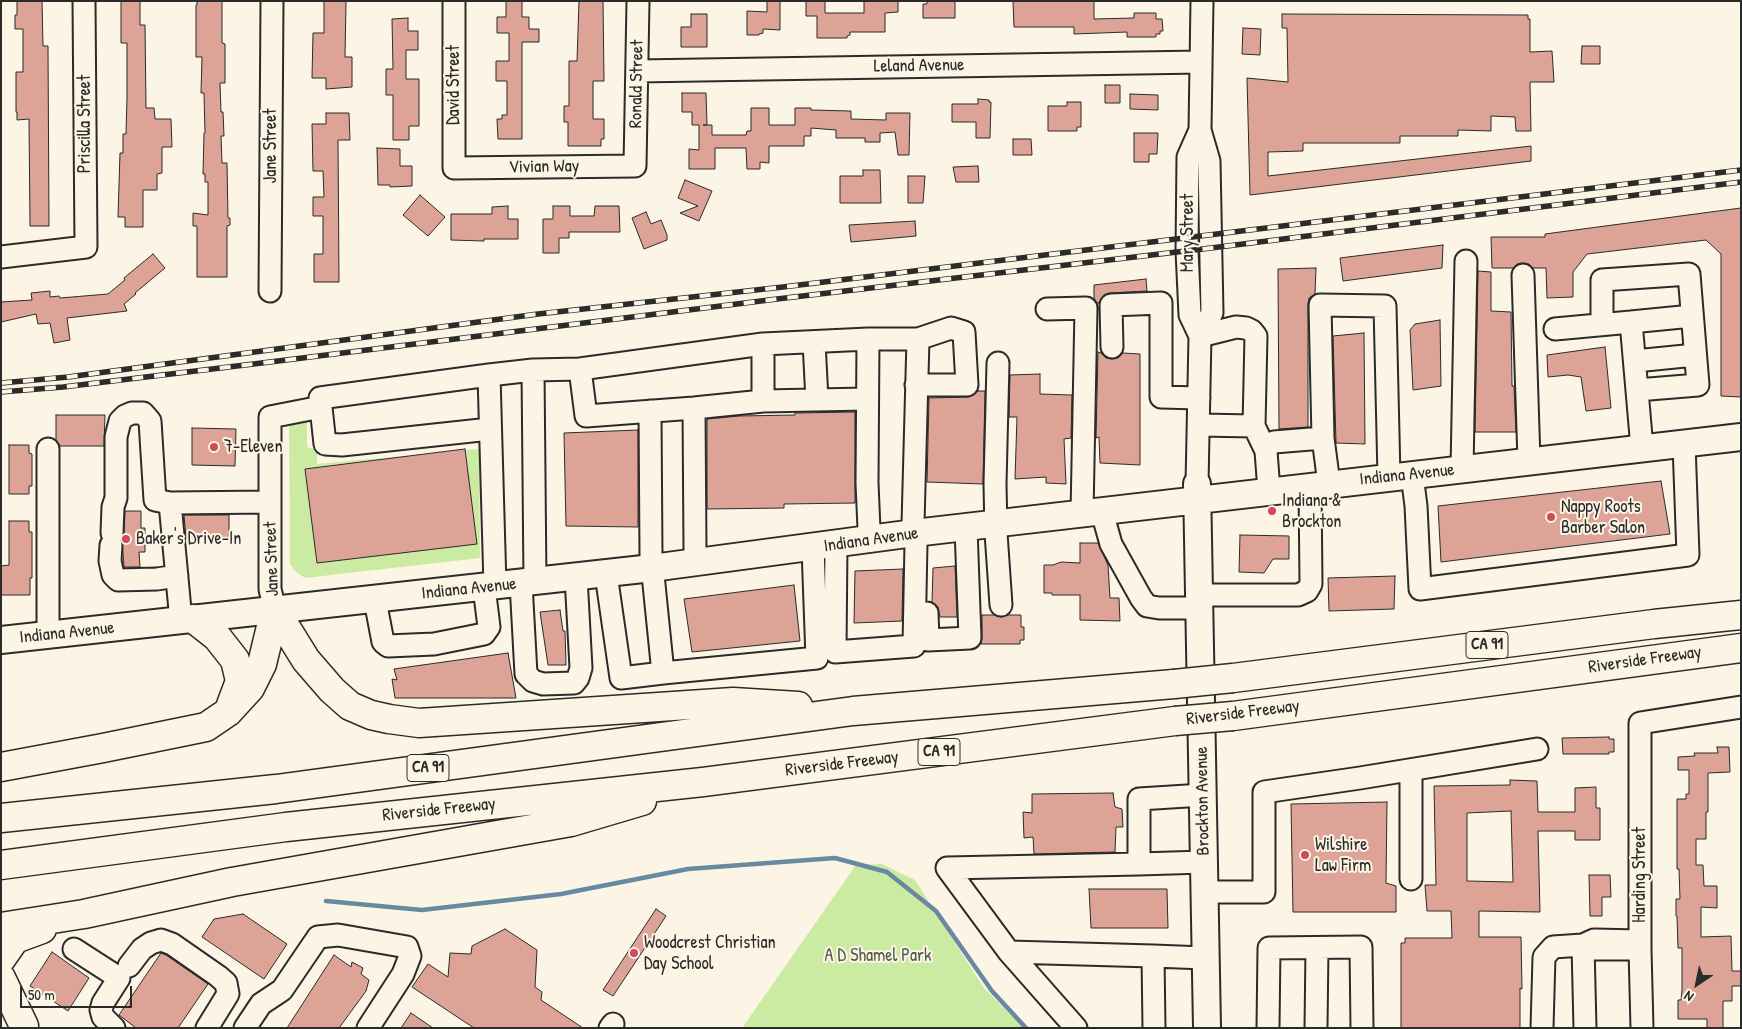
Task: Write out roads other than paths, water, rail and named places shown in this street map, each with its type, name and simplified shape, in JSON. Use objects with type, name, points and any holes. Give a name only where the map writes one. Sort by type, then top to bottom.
[{"type":"highway","points":[[275,610],[306,660],[332,690],[350,706],[371,715],[389,719],[420,722],[733,702],[853,710]]},
{"type":"highway","points":[[1,767],[206,727],[228,712],[250,688],[262,664],[275,610]]},
{"type":"highway","name":"Riverside Freeway","points":[[1,818],[276,789],[853,710],[1233,678],[1654,624],[1741,615]]},
{"type":"highway","points":[[188,620],[217,637],[236,660],[240,681],[228,712]]},
{"type":"highway","name":"Riverside Freeway","points":[[1,865],[286,827],[703,782],[1175,721],[1233,716],[1741,648]]},
{"type":"highway","points":[[1,927],[84,914],[232,882],[571,822],[703,782]]},
{"type":"highway","points":[[1,959],[15,939],[84,914]]},
{"type":"highway","points":[[1,978],[25,1027]]},
{"type":"main road","name":"Indiana Avenue","points":[[1,640],[375,600],[828,548],[871,539],[919,536],[996,524],[1092,513],[1197,492],[1268,491],[1741,437]]},
{"type":"main road","name":"Brockton Avenue","points":[[1197,492],[1207,1028]]},
{"type":"main road","points":[[1,1011],[25,1027]]},
{"type":"street","name":"Priscilla Street","points":[[1,257],[86,247],[84,1]]},
{"type":"street","name":"Jane Street","points":[[270,291],[272,1]]},
{"type":"street","name":"David Street","points":[[454,1],[454,168]]},
{"type":"street","name":"Ronald Street","points":[[635,166],[638,1]]},
{"type":"street","name":"Mary Street","points":[[1197,492],[1200,336],[1212,313],[1209,161],[1200,130],[1202,1]]},
{"type":"street","name":"Leland Avenue","points":[[638,71],[1201,62]]},
{"type":"street","name":"Vivian Way","points":[[454,168],[635,166]]},
{"type":"street","points":[[1462,469],[1466,261]]},
{"type":"street","points":[[1602,324],[1602,280],[1689,274],[1698,385],[1636,390]]},
{"type":"street","points":[[1523,276],[1529,461]]},
{"type":"street","points":[[1112,347],[1110,305],[1161,303],[1161,397],[1199,398]]},
{"type":"street","points":[[1047,309],[1086,308],[1092,513],[1147,606],[1158,608],[1200,602],[1298,595],[1307,591],[1311,584],[1323,438],[1320,305],[1385,306],[1401,476],[1416,506],[1420,589],[1688,555],[1684,444]]},
{"type":"street","points":[[1555,329],[1692,316]]},
{"type":"street","points":[[1631,322],[1642,448]]},
{"type":"street","points":[[1200,336],[1236,327],[1246,328],[1256,336],[1254,426],[1266,451],[1268,491]]},
{"type":"street","points":[[490,429],[342,445],[325,444],[320,398],[533,370],[580,369],[762,344],[868,339],[918,339],[951,328],[964,332],[967,385],[916,385]]},
{"type":"street","points":[[868,339],[867,482],[871,539]]},
{"type":"street","points":[[918,339],[913,524],[919,536],[928,640],[970,638],[966,528]]},
{"type":"street","points":[[814,342],[817,400]]},
{"type":"street","points":[[762,344],[762,401]]},
{"type":"street","points":[[1635,361],[1695,355]]},
{"type":"street","points":[[998,363],[995,484],[1001,605]]},
{"type":"street","points":[[580,369],[586,416],[762,401],[867,399]]},
{"type":"street","points":[[375,600],[383,642],[388,646],[434,644],[484,634],[489,628],[509,585],[533,370]]},
{"type":"street","points":[[489,375],[490,429],[509,585],[526,674],[533,681],[543,684],[574,683],[578,678],[581,668],[576,577]]},
{"type":"street","name":"Jane Street","points":[[275,610],[270,589],[270,418],[321,407]]},
{"type":"street","points":[[694,408],[695,550],[697,562]]},
{"type":"street","points":[[650,411],[652,568],[663,673]]},
{"type":"street","points":[[177,576],[157,579],[118,580],[113,575],[110,560],[113,508],[116,498],[117,428],[125,416],[132,412],[143,413],[150,421],[155,500],[170,503],[270,502]]},
{"type":"street","points":[[1199,425],[1254,426]]},
{"type":"street","points":[[1266,451],[1269,445],[1274,442],[1323,438]]},
{"type":"street","points":[[48,449],[48,635]]},
{"type":"street","points":[[170,503],[177,576],[188,620]]},
{"type":"street","points":[[828,548],[835,652],[914,646],[919,536]]},
{"type":"street","points":[[606,574],[620,678],[816,658],[828,548]]},
{"type":"street","name":"Harding Street","points":[[1642,1028],[1640,723],[1741,707]]},
{"type":"street","points":[[1205,892],[1264,892],[1264,792],[1536,749]]},
{"type":"street","points":[[1411,770],[1411,878]]},
{"type":"street","points":[[1139,864],[1138,799],[1203,795]]},
{"type":"street","points":[[1076,1028],[1009,952],[947,868],[1204,862]]},
{"type":"street","points":[[245,1028],[260,1004],[282,990],[318,937],[338,935],[407,947],[410,956],[403,974],[368,1028]]},
{"type":"street","points":[[129,966],[142,949],[151,943],[161,940],[172,944],[218,976],[226,983],[228,994],[206,1028]]},
{"type":"street","points":[[1542,1028],[1544,957],[1553,947],[1584,945],[1594,940],[1640,945]]},
{"type":"street","points":[[1584,945],[1585,1028]]},
{"type":"street","points":[[1268,1028],[1269,948],[1361,947],[1362,1028]]},
{"type":"street","points":[[1316,1028],[1317,948]]},
{"type":"street","points":[[74,949],[119,978],[103,1003],[101,1010],[103,1017],[113,1027]]},
{"type":"street","points":[[1009,952],[1206,958]]},
{"type":"street","points":[[1153,956],[1154,1028]]},
{"type":"waterway","points":[[326,901],[422,910],[561,894],[688,869],[835,858],[887,872],[936,911],[992,991],[1026,1028]]},
{"type":"railway","points":[[1,383],[68,377],[538,314],[783,287],[1741,170]]},
{"type":"railway","points":[[1,392],[63,387],[1741,182]]},
{"type":"place","name":"7-Eleven","points":[[214,447]]},
{"type":"place","name":"Indiana & Brockton","points":[[1272,511]]},
{"type":"place","name":"Nappy Roots Barber Salon","points":[[1551,517]]},
{"type":"place","name":"Baker's Drive-In","points":[[126,539]]},
{"type":"place","name":"Wilshire Law Firm","points":[[1305,855]]},
{"type":"place","name":"Woodcrest Christian Day School","points":[[634,953]]},
{"type":"park label","name":"A D Shamel Park","points":[[878,956]]}]
